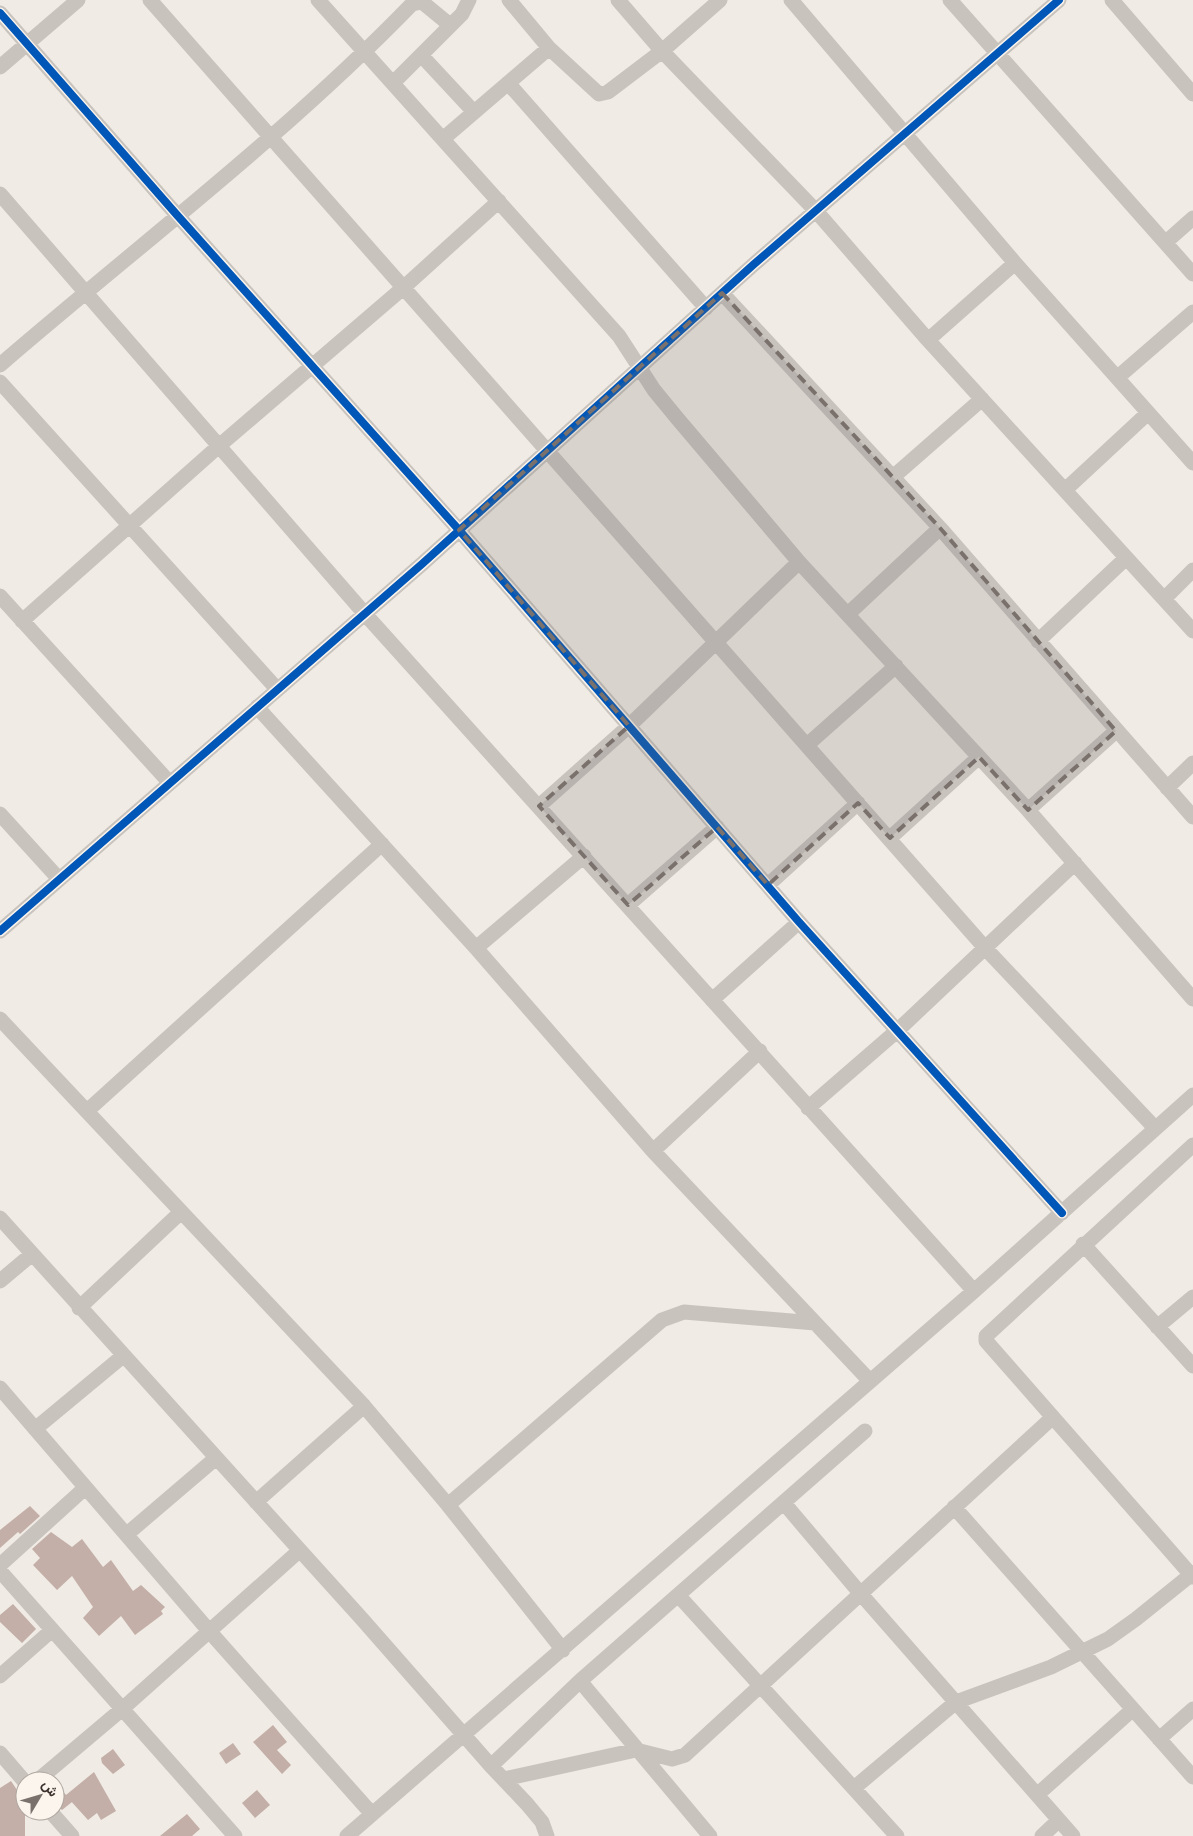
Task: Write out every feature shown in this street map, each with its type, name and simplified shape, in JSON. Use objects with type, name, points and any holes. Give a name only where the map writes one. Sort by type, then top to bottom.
[{"type":"street","points":[[0,67],[78,0]]},
{"type":"street","points":[[150,0],[986,949],[1155,1128]]},
{"type":"street","points":[[318,0],[444,138],[619,336],[641,367],[654,390],[676,418],[799,562],[1028,810],[1193,998]]},
{"type":"street","points":[[393,83],[466,8],[468,0]]},
{"type":"street","points":[[509,0],[549,48],[599,94],[608,92],[662,51],[720,0]]},
{"type":"street","points":[[618,0],[662,51],[816,211],[928,340],[1065,490],[1125,559],[1193,631]]},
{"type":"street","points":[[791,0],[1015,263],[1193,463]]},
{"type":"street","points":[[950,0],[1193,274]]},
{"type":"street","points":[[0,932],[169,782],[365,614],[722,293],[1059,0]]},
{"type":"street","points":[[1112,0],[1193,94]]},
{"type":"street","points":[[0,365],[270,136],[366,52],[416,2],[426,5],[450,25]]},
{"type":"street","points":[[0,13],[177,216],[458,530],[799,922],[1062,1212]]},
{"type":"street","points":[[444,138],[549,48]]},
{"type":"street","points":[[421,55],[474,112]]},
{"type":"street","points":[[508,84],[706,308]]},
{"type":"street","points":[[0,194],[365,614],[974,1291]]},
{"type":"street","points":[[22,621],[220,445],[404,288],[499,200]]},
{"type":"street","points":[[1166,242],[1193,218]]},
{"type":"street","points":[[928,340],[1015,263]]},
{"type":"street","points":[[722,293],[940,528],[1193,817]]},
{"type":"street","points":[[1118,378],[1193,312]]},
{"type":"street","points":[[0,382],[277,689]]},
{"type":"street","points":[[893,477],[982,399]]},
{"type":"street","points":[[1065,490],[1148,413]]},
{"type":"street","points":[[848,614],[940,528]]},
{"type":"street","points":[[1038,641],[1125,559]]},
{"type":"street","points":[[539,806],[629,726],[799,562]]},
{"type":"street","points":[[1164,599],[1193,570]]},
{"type":"street","points":[[0,596],[169,782]]},
{"type":"street","points":[[807,746],[896,666]]},
{"type":"street","points":[[257,707],[476,948],[653,1151],[870,1381]]},
{"type":"street","points":[[1028,810],[1116,731]]},
{"type":"street","points":[[890,838],[979,757]]},
{"type":"street","points":[[1167,788],[1193,763]]},
{"type":"street","points":[[768,885],[858,803]]},
{"type":"street","points":[[0,814],[59,879]]},
{"type":"street","points":[[628,905],[717,827]]},
{"type":"street","points":[[87,1111],[382,844]]},
{"type":"street","points":[[476,948],[584,856]]},
{"type":"street","points":[[808,1108],[898,1030],[1075,863]]},
{"type":"street","points":[[712,1000],[799,922]]},
{"type":"street","points":[[0,1018],[364,1406],[448,1505],[563,1650]]},
{"type":"street","points":[[653,1151],[760,1051]]},
{"type":"street","points":[[347,1836],[974,1291],[1193,1095]]},
{"type":"street","points":[[854,1788],[956,1702],[982,1690],[1023,1678],[1081,1653],[1136,1620],[1192,1575],[986,1341],[986,1336],[1083,1244],[1193,1145]]},
{"type":"street","points":[[80,1308],[181,1212]]},
{"type":"street","points":[[0,1218],[31,1255],[535,1813],[547,1836]]},
{"type":"street","points":[[1083,1244],[1193,1366]]},
{"type":"street","points":[[0,1282],[31,1255]]},
{"type":"street","points":[[1158,1327],[1193,1297]]},
{"type":"street","points":[[448,1505],[662,1320],[684,1312],[815,1323]]},
{"type":"street","points":[[36,1429],[123,1356]]},
{"type":"street","points":[[0,1388],[210,1632],[372,1814]]},
{"type":"street","points":[[256,1502],[364,1406]]},
{"type":"street","points":[[504,1779],[636,1750],[663,1758],[679,1758],[1053,1417]]},
{"type":"street","points":[[491,1766],[580,1681],[865,1432]]},
{"type":"street","points":[[127,1534],[216,1458]]},
{"type":"street","points":[[0,1565],[85,1488]]},
{"type":"street","points":[[784,1503],[860,1594],[1073,1836]]},
{"type":"street","points":[[954,1507],[1081,1653],[1193,1777]]},
{"type":"street","points":[[48,1771],[121,1710],[299,1551]]},
{"type":"street","points":[[0,1571],[51,1632],[235,1836]]},
{"type":"street","points":[[678,1595],[761,1684],[897,1836]]},
{"type":"street","points":[[0,1676],[51,1632]]},
{"type":"street","points":[[580,1681],[710,1836]]},
{"type":"street","points":[[1159,1739],[1193,1709]]},
{"type":"street","points":[[1038,1794],[1132,1710]]},
{"type":"street","points":[[0,1753],[16,1771]]},
{"type":"street","points":[[1042,1836],[1059,1820]]},
{"type":"street","points":[[59,1821],[72,1836]]},
{"type":"highlighted area","points":[[722,293],[940,528],[1116,731],[1028,810],[979,757],[890,838],[858,803],[768,885],[717,827],[628,905],[539,806],[629,726],[459,530]]},
{"type":"building","points":[[30,1506],[40,1516],[20,1534],[18,1532],[0,1548],[0,1530]]},
{"type":"building","points":[[51,1532],[72,1547],[82,1539],[103,1567],[111,1560],[133,1591],[141,1585],[165,1607],[161,1611],[163,1614],[135,1635],[121,1616],[99,1636],[83,1618],[93,1607],[72,1576],[57,1590],[33,1565],[40,1558],[32,1549]]},
{"type":"building","points":[[13,1604],[36,1629],[22,1643],[0,1622],[0,1615]]},
{"type":"building","points":[[273,1725],[287,1742],[277,1750],[291,1765],[282,1774],[253,1742]]},
{"type":"building","points":[[233,1743],[241,1754],[226,1764],[219,1753]]},
{"type":"building","points":[[113,1749],[125,1765],[113,1774],[102,1763],[101,1758]]},
{"type":"building","points":[[94,1772],[116,1811],[101,1820],[97,1813],[88,1820],[72,1802],[65,1808],[65,1794],[66,1795]]},
{"type":"building","points":[[11,1781],[15,1787],[15,1821],[25,1821],[25,1836],[0,1836],[0,1788]]},
{"type":"building","points":[[257,1790],[270,1805],[255,1818],[242,1803]]},
{"type":"building","points":[[187,1814],[200,1829],[192,1836],[160,1836]]},
{"type":"cycle path","points":[[0,931],[422,564],[753,265],[1059,0]]},
{"type":"cycle path","points":[[0,13],[177,215],[459,530],[799,922],[1062,1213]]}]
